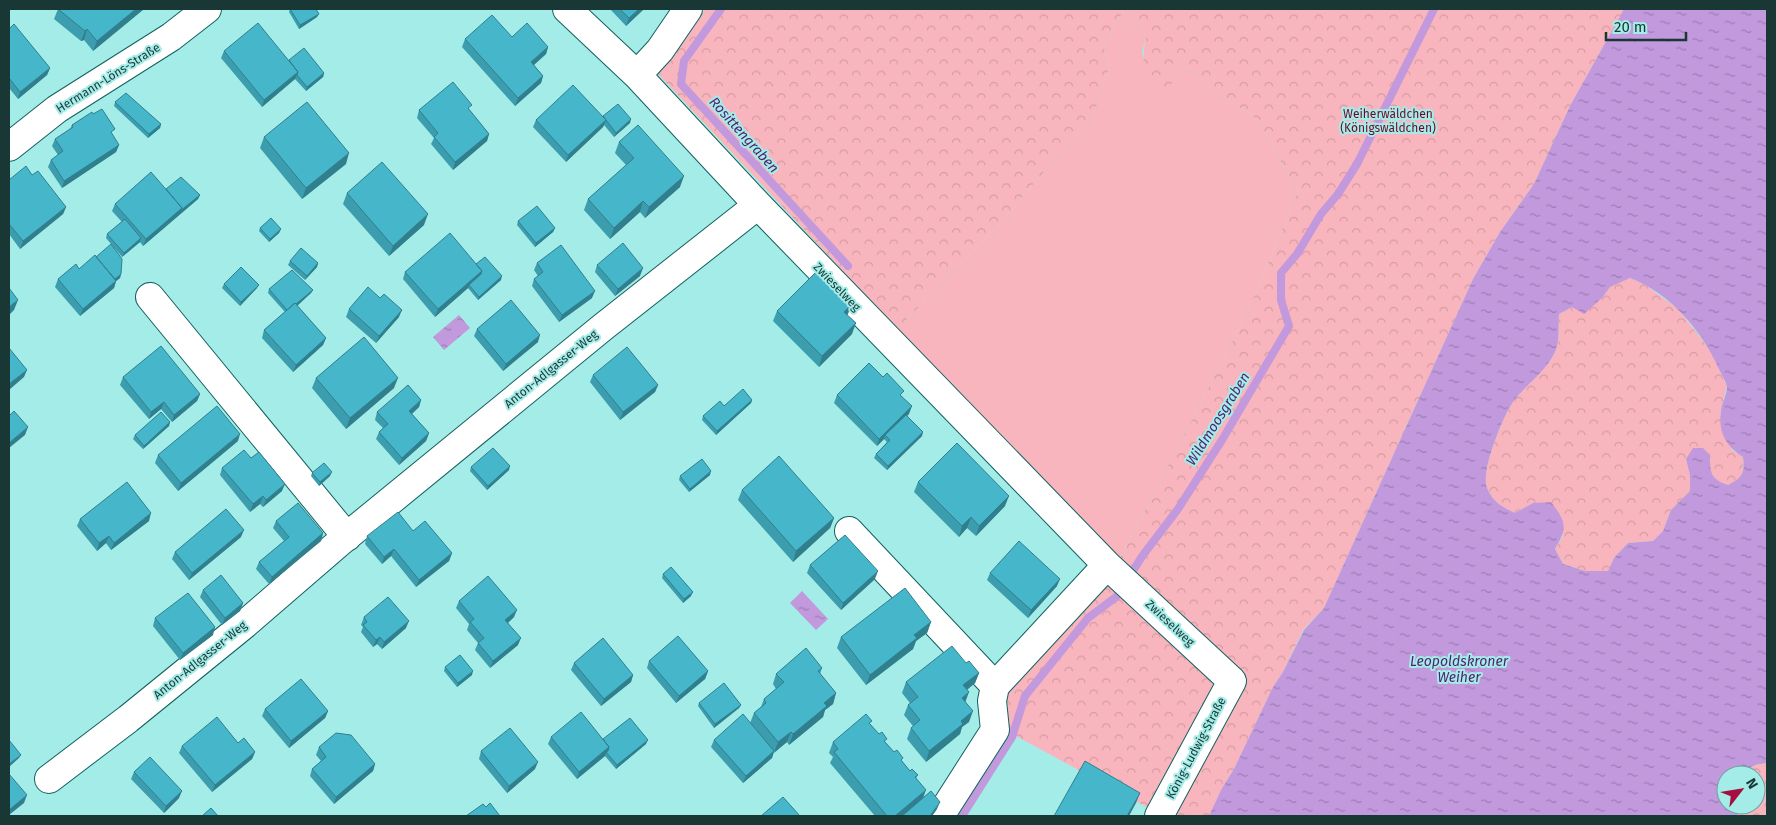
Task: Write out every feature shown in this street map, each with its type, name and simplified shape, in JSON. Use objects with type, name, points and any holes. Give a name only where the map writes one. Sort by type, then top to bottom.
[{"type":"street","name":"Hermann-Löns-Straße","points":[[9,147],[57,109],[172,37],[207,9]]},
{"type":"street","name":"Zwieselweg","points":[[567,9],[637,75],[758,205],[1120,577],[1232,681]]},
{"type":"street","points":[[637,75],[660,50],[688,9]]},
{"type":"street","name":"Anton-Adlgasser-Weg","points":[[49,779],[128,719],[238,630],[346,537],[603,327],[758,205]]},
{"type":"street","points":[[150,297],[346,537]]},
{"type":"street","points":[[849,531],[995,686]]},
{"type":"street","points":[[940,816],[995,730],[992,700],[995,686],[1120,577]]},
{"type":"street","name":"König-Ludwig-Straße","points":[[1159,816],[1232,681]]},
{"type":"green space","points":[[705,9],[1124,9],[1104,47],[1109,68],[1092,120],[1053,161],[997,227],[897,329],[658,74]]},
{"type":"green space","points":[[1124,9],[1127,9],[1146,37],[1142,52],[1146,72],[1174,82],[1178,67],[1193,70],[1212,89],[1257,119],[1298,192],[1248,311],[1119,561],[897,329],[997,227],[1053,161],[1092,120],[1109,68],[1104,47]]},
{"type":"green space","name":"Weiherwäldchen (Königswäldchen)","points":[[1127,9],[1624,9],[1570,106],[1534,184],[1500,232],[1473,279],[1324,608],[1303,630],[1209,816],[1150,816],[1152,810],[1003,729],[1004,695],[1119,561],[1248,311],[1298,192],[1257,119],[1212,89],[1193,70],[1179,67],[1174,82],[1165,88],[1155,85],[1150,80],[1146,74],[1144,62],[1146,37]]},
{"type":"green space","points":[[1630,278],[1644,284],[1678,309],[1711,351],[1727,386],[1720,414],[1732,450],[1743,457],[1743,471],[1737,480],[1728,485],[1717,481],[1710,471],[1686,459],[1690,475],[1690,491],[1671,510],[1663,531],[1653,541],[1628,543],[1614,558],[1608,571],[1585,571],[1563,564],[1555,549],[1563,536],[1533,503],[1515,513],[1495,500],[1487,488],[1487,470],[1494,444],[1513,402],[1546,366],[1557,348],[1559,314],[1572,307],[1602,298],[1610,286]]},
{"type":"green space","points":[[1767,763],[1767,816],[1738,816],[1766,815],[1766,765],[1757,765]]},
{"type":"water","name":"Leopoldskroner Weiher","points":[[1624,9],[1767,9],[1767,763],[1757,765],[1716,765],[1716,815],[1738,816],[1209,816],[1221,790],[1234,769],[1273,687],[1283,672],[1304,630],[1324,608],[1473,279],[1500,232],[1534,184],[1570,106]],"holes":[[[1630,278],[1658,293],[1671,303],[1694,327],[1704,341],[1725,380],[1727,387],[1722,405],[1721,429],[1726,441],[1743,457],[1743,471],[1740,477],[1728,485],[1722,483],[1712,474],[1710,455],[1703,448],[1693,448],[1686,459],[1690,475],[1690,491],[1671,510],[1663,531],[1653,541],[1628,543],[1614,558],[1608,571],[1585,571],[1563,564],[1555,549],[1562,535],[1564,525],[1551,502],[1533,503],[1515,513],[1498,504],[1492,497],[1487,488],[1486,480],[1490,457],[1499,431],[1513,402],[1546,366],[1557,348],[1559,314],[1572,307],[1584,314],[1602,298],[1610,287]]]},
{"type":"water","points":[[459,315],[470,328],[444,350],[433,337]]},
{"type":"water","points":[[802,591],[828,619],[816,630],[790,603]]},
{"type":"building","points":[[58,9],[136,9],[97,41],[87,29],[85,31]]},
{"type":"building","points":[[290,9],[316,9],[319,14],[300,25]]},
{"type":"building","points":[[620,9],[639,9],[629,18]]},
{"type":"building","points":[[492,15],[512,37],[527,23],[548,47],[531,62],[543,76],[518,98],[465,39]]},
{"type":"building","points":[[258,23],[298,72],[264,100],[224,51]]},
{"type":"building","points":[[14,24],[50,68],[20,92],[9,78],[9,29]]},
{"type":"building","points":[[304,48],[324,73],[307,87],[297,75],[298,72],[289,60]]},
{"type":"building","points":[[453,82],[472,105],[468,108],[489,134],[455,162],[434,137],[438,133],[419,110]]},
{"type":"building","points":[[573,85],[606,120],[568,155],[536,120]]},
{"type":"building","points":[[126,93],[161,124],[149,134],[115,102]]},
{"type":"building","points":[[307,102],[349,153],[306,188],[264,137]]},
{"type":"building","points":[[618,104],[631,119],[616,133],[603,116]]},
{"type":"building","points":[[102,109],[115,129],[111,132],[119,145],[64,181],[51,160],[63,151],[55,139],[92,112],[93,114]]},
{"type":"building","points":[[638,125],[684,176],[649,207],[643,201],[614,228],[588,199],[634,158],[619,142]]},
{"type":"building","points":[[382,162],[428,214],[393,246],[347,193]]},
{"type":"building","points":[[26,166],[32,175],[38,171],[66,207],[23,241],[9,224],[9,180]]},
{"type":"building","points":[[151,172],[182,208],[146,239],[115,204]]},
{"type":"building","points":[[181,177],[200,195],[180,211],[182,208],[166,189]]},
{"type":"building","points":[[537,206],[555,228],[536,243],[518,221]]},
{"type":"building","points":[[271,218],[281,229],[270,239],[260,228]]},
{"type":"building","points":[[125,219],[141,238],[124,253],[107,234]]},
{"type":"building","points":[[450,233],[482,271],[438,309],[405,272]]},
{"type":"building","points":[[623,243],[643,268],[618,289],[597,265]]},
{"type":"building","points":[[111,244],[122,259],[121,274],[115,279],[96,257]]},
{"type":"building","points":[[561,245],[595,291],[562,315],[534,279],[543,272],[537,263]]},
{"type":"building","points":[[301,248],[318,263],[307,276],[290,261]]},
{"type":"building","points":[[95,255],[116,281],[83,309],[58,279],[76,264],[79,269]]},
{"type":"building","points":[[485,257],[502,276],[479,297],[469,285],[481,274],[482,271],[476,264]]},
{"type":"building","points":[[241,267],[259,285],[241,302],[224,284]]},
{"type":"building","points":[[292,270],[313,290],[287,310],[269,289]]},
{"type":"building","points":[[818,270],[852,304],[844,312],[856,323],[822,356],[777,311]]},
{"type":"building","points":[[368,287],[380,298],[384,294],[402,310],[379,336],[349,309]]},
{"type":"building","points":[[9,288],[18,300],[9,307]]},
{"type":"building","points":[[511,300],[540,335],[506,364],[477,329]]},
{"type":"building","points":[[295,303],[326,338],[296,365],[264,330]]},
{"type":"building","points":[[364,337],[398,378],[350,418],[316,378]]},
{"type":"building","points":[[161,346],[200,394],[174,415],[164,402],[151,412],[123,377]]},
{"type":"building","points":[[627,347],[658,385],[623,412],[593,375]]},
{"type":"building","points":[[9,348],[27,370],[9,384]]},
{"type":"building","points":[[869,363],[883,377],[887,373],[904,391],[900,395],[912,406],[879,439],[837,395]]},
{"type":"building","points":[[408,385],[421,400],[409,411],[429,433],[402,458],[379,432],[388,424],[377,412]]},
{"type":"building","points":[[743,389],[752,400],[717,431],[703,416],[720,401],[724,406]]},
{"type":"building","points":[[217,406],[240,434],[181,483],[158,455]]},
{"type":"building","points":[[14,411],[28,427],[9,443],[9,416]]},
{"type":"building","points":[[161,412],[170,422],[144,446],[135,435]]},
{"type":"building","points":[[906,415],[923,432],[888,466],[876,454],[890,440],[885,435]]},
{"type":"building","points":[[957,443],[1009,496],[979,526],[971,517],[962,526],[918,482]]},
{"type":"building","points":[[493,448],[510,466],[488,486],[471,467]]},
{"type":"building","points":[[244,450],[251,458],[259,452],[285,484],[266,500],[263,496],[253,504],[222,468]]},
{"type":"building","points":[[779,456],[834,518],[796,551],[742,490]]},
{"type":"building","points":[[702,459],[711,471],[690,489],[680,476]]},
{"type":"building","points":[[324,463],[332,472],[320,482],[312,473]]},
{"type":"building","points":[[127,482],[151,513],[114,543],[109,536],[99,543],[80,519]]},
{"type":"building","points":[[298,503],[323,533],[272,577],[259,562],[289,537],[276,521]]},
{"type":"building","points":[[226,509],[244,530],[192,573],[175,552]]},
{"type":"building","points":[[398,512],[413,531],[425,521],[452,553],[419,580],[394,549],[384,557],[367,536]]},
{"type":"building","points":[[845,535],[878,571],[843,603],[810,565]]},
{"type":"building","points":[[1019,541],[1060,579],[1031,610],[990,573]]},
{"type":"building","points":[[671,567],[693,592],[684,599],[663,574]]},
{"type":"building","points":[[221,575],[243,603],[225,618],[203,590]]},
{"type":"building","points":[[488,576],[517,610],[505,620],[521,638],[493,661],[478,643],[484,638],[470,622],[474,619],[459,601]]},
{"type":"building","points":[[905,588],[931,622],[914,635],[917,638],[870,675],[841,637]]},
{"type":"building","points":[[188,593],[215,627],[183,653],[155,618]]},
{"type":"building","points":[[388,597],[409,621],[384,642],[380,637],[376,640],[363,625],[367,622],[364,617]]},
{"type":"building","points":[[678,636],[708,671],[679,696],[649,661]]},
{"type":"building","points":[[603,638],[633,675],[604,699],[574,663]]},
{"type":"building","points":[[952,646],[966,663],[969,661],[979,673],[963,685],[969,692],[962,698],[973,711],[961,721],[963,724],[929,751],[911,728],[920,720],[908,705],[918,697],[906,682]]},
{"type":"building","points":[[806,648],[822,668],[818,671],[836,693],[824,703],[827,706],[793,734],[791,732],[778,742],[754,713],[766,703],[764,699],[784,682],[776,674]]},
{"type":"building","points":[[460,655],[473,671],[458,683],[445,667]]},
{"type":"building","points":[[301,679],[328,711],[291,741],[265,709]]},
{"type":"building","points":[[724,683],[741,705],[715,724],[699,703]]},
{"type":"building","points":[[581,712],[609,747],[579,772],[551,737]]},
{"type":"building","points":[[743,714],[774,751],[746,776],[714,740]]},
{"type":"building","points":[[866,714],[872,721],[869,723],[879,734],[882,732],[887,739],[884,741],[894,752],[897,750],[903,758],[901,760],[910,771],[912,769],[918,775],[915,777],[926,790],[895,816],[887,816],[834,752],[838,749],[833,742]]},
{"type":"building","points":[[217,717],[238,743],[244,738],[255,752],[215,785],[182,746]]},
{"type":"building","points":[[630,718],[648,740],[617,765],[606,752],[609,747],[603,739]]},
{"type":"building","points":[[510,728],[538,762],[509,786],[481,751]]},
{"type":"building","points":[[336,733],[351,735],[375,764],[336,797],[312,769],[326,757],[319,747]]},
{"type":"building","points":[[9,740],[21,755],[9,764]]},
{"type":"building","points":[[150,757],[182,791],[166,806],[134,772]]},
{"type":"building","points":[[1085,761],[1140,793],[1127,816],[1054,816]]},
{"type":"building","points":[[9,774],[27,795],[9,810]]},
{"type":"building","points":[[931,791],[940,802],[930,816],[902,816]]},
{"type":"building","points":[[783,797],[800,816],[761,816]]},
{"type":"building","points":[[490,803],[500,816],[466,816],[483,804],[486,807]]},
{"type":"building","points":[[211,808],[218,816],[202,816]]},
{"type":"waterway","name":"Rosittengraben","points":[[721,9],[684,61],[681,84],[848,266]]},
{"type":"waterway","name":"Wildmoosgraben","points":[[962,816],[1012,737],[1025,696],[1088,618],[1116,597],[1143,555],[1178,509],[1222,440],[1289,326],[1281,300],[1281,273],[1297,254],[1321,214],[1338,194],[1357,164],[1434,9]]}]
